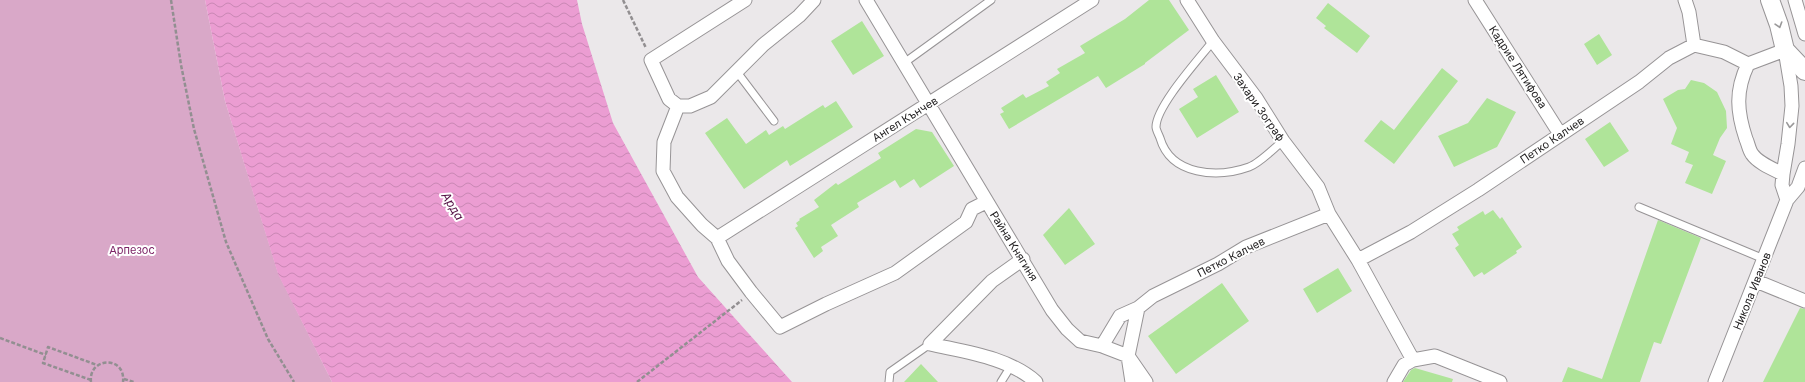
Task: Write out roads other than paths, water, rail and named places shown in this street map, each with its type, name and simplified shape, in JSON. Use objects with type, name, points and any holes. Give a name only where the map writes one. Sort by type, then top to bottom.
[{"type":"main road","points":[[1770,0],[1779,25],[1785,50],[1805,71]]},
{"type":"street","points":[[745,0],[651,60],[669,99],[678,106],[690,106],[711,97],[763,45],[799,16],[814,0]]},
{"type":"street","name":"Райна Княгиня","points":[[866,0],[986,202],[1023,259],[1052,310],[1067,329],[1080,341],[1102,346],[1128,356]]},
{"type":"street","name":"Ангел Кънчев","points":[[717,238],[1092,0]]},
{"type":"street","name":"Захари Зограф","points":[[1187,0],[1213,41],[1256,98],[1283,141],[1318,187],[1329,214],[1358,260],[1413,360]]},
{"type":"street","name":"Кадрие Лятифова","points":[[1475,0],[1560,134]]},
{"type":"street","points":[[1685,0],[1689,12],[1694,45],[1724,52],[1748,64]]},
{"type":"street","points":[[1795,0],[1805,34]]},
{"type":"street","name":"Петко Калчев","points":[[1358,260],[1411,232],[1478,190],[1639,82],[1669,58],[1694,45]]},
{"type":"street","points":[[1783,174],[1763,163],[1752,154],[1742,126],[1738,102],[1740,80],[1748,64],[1785,50],[1791,86],[1792,106],[1782,185],[1787,200]]},
{"type":"street","points":[[1791,86],[1805,78]]},
{"type":"street","points":[[678,106],[664,142],[663,171],[677,197],[702,225],[717,238],[728,261],[780,327],[826,304],[896,273],[966,222],[972,209],[986,202]]},
{"type":"street","name":"Никола Иванов","points":[[1715,382],[1787,200],[1798,187],[1805,168]]},
{"type":"street","name":"Петко Калчев","points":[[1102,346],[1120,316],[1138,308],[1153,296],[1218,264],[1246,247],[1329,214]]},
{"type":"street","points":[[930,344],[992,281],[1023,259]]},
{"type":"street","points":[[1756,281],[1805,301]]},
{"type":"street","points":[[1132,382],[1128,356],[1138,308]]},
{"type":"street","points":[[930,344],[989,358],[1011,366],[1036,382]]},
{"type":"street","points":[[1128,356],[1146,382]]},
{"type":"street","points":[[1394,382],[1404,365],[1413,360],[1435,356],[1500,382]]},
{"type":"lane","points":[[904,63],[991,0]]},
{"type":"lane","points":[[1213,41],[1163,105],[1156,126],[1162,147],[1166,153],[1171,159],[1194,171],[1223,173],[1251,166],[1283,141]]},
{"type":"lane","points":[[737,72],[774,121]]},
{"type":"lane","points":[[1638,207],[1764,260]]},
{"type":"lane","points":[[889,382],[890,372],[930,344]]},
{"type":"lane","points":[[1001,382],[1011,366]]},
{"type":"water","name":"Арда","points":[[205,0],[577,0],[582,24],[613,123],[698,277],[792,382],[332,382],[278,274],[225,101]]},
{"type":"park label","name":"Арпезос","points":[[132,250]]}]
